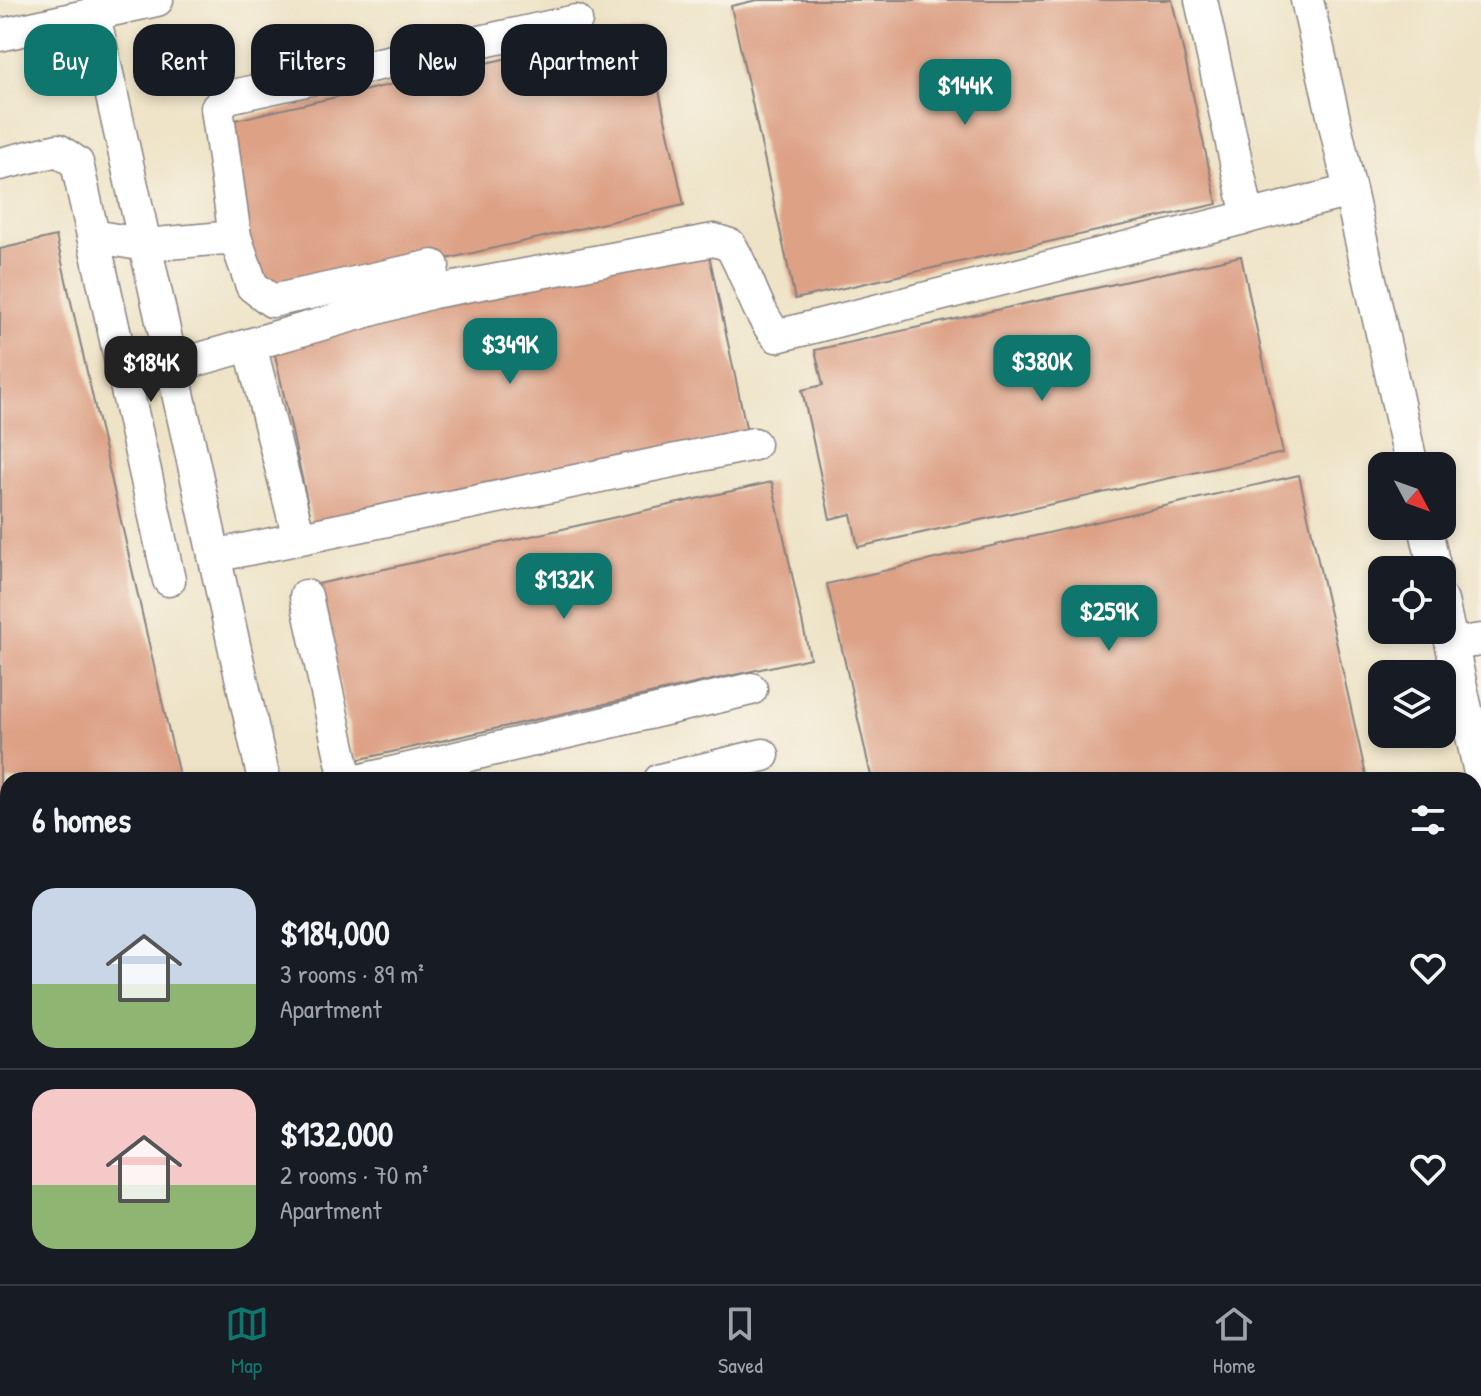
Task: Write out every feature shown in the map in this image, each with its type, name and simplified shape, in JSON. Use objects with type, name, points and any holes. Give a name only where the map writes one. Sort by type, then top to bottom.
[{"type":"street","points":[[0,35],[157,0]]},
{"type":"street","points":[[1201,0],[1248,217]]},
{"type":"street","points":[[1307,0],[1409,452]]},
{"type":"street","points":[[94,15],[262,772]]},
{"type":"street","points":[[433,266],[272,301],[252,286],[235,237],[217,108],[228,97],[576,21]]},
{"type":"street","points":[[0,164],[58,150],[77,163],[169,580]]},
{"type":"street","points":[[172,367],[433,292],[714,240],[730,245],[743,266],[765,322],[777,336],[1350,191]]},
{"type":"street","points":[[93,236],[145,245],[235,237]]},
{"type":"street","points":[[250,345],[299,538]]},
{"type":"street","points":[[214,556],[754,444]]},
{"type":"street","points":[[306,596],[344,772]]},
{"type":"street","points":[[1466,642],[1480,772]]},
{"type":"street","points":[[396,772],[751,689]]},
{"type":"street","points":[[693,772],[763,755]]},
{"type":"building","points":[[757,0],[1172,0],[1217,204],[795,299],[731,6]]},
{"type":"building","points":[[501,60],[501,96],[660,96],[684,205],[261,301],[222,123],[341,96],[374,96],[374,89],[390,85],[390,96],[485,96],[485,63]]},
{"type":"building","points":[[56,236],[178,772],[0,772],[0,249]]},
{"type":"building","points":[[707,245],[747,432],[313,528],[272,341]]},
{"type":"building","points":[[1241,256],[1283,453],[858,547],[851,514],[830,519],[802,390],[823,385],[815,350]]},
{"type":"building","points":[[1299,475],[1365,772],[870,772],[827,584]]},
{"type":"building","points":[[772,482],[810,658],[356,760],[318,584]]}]
